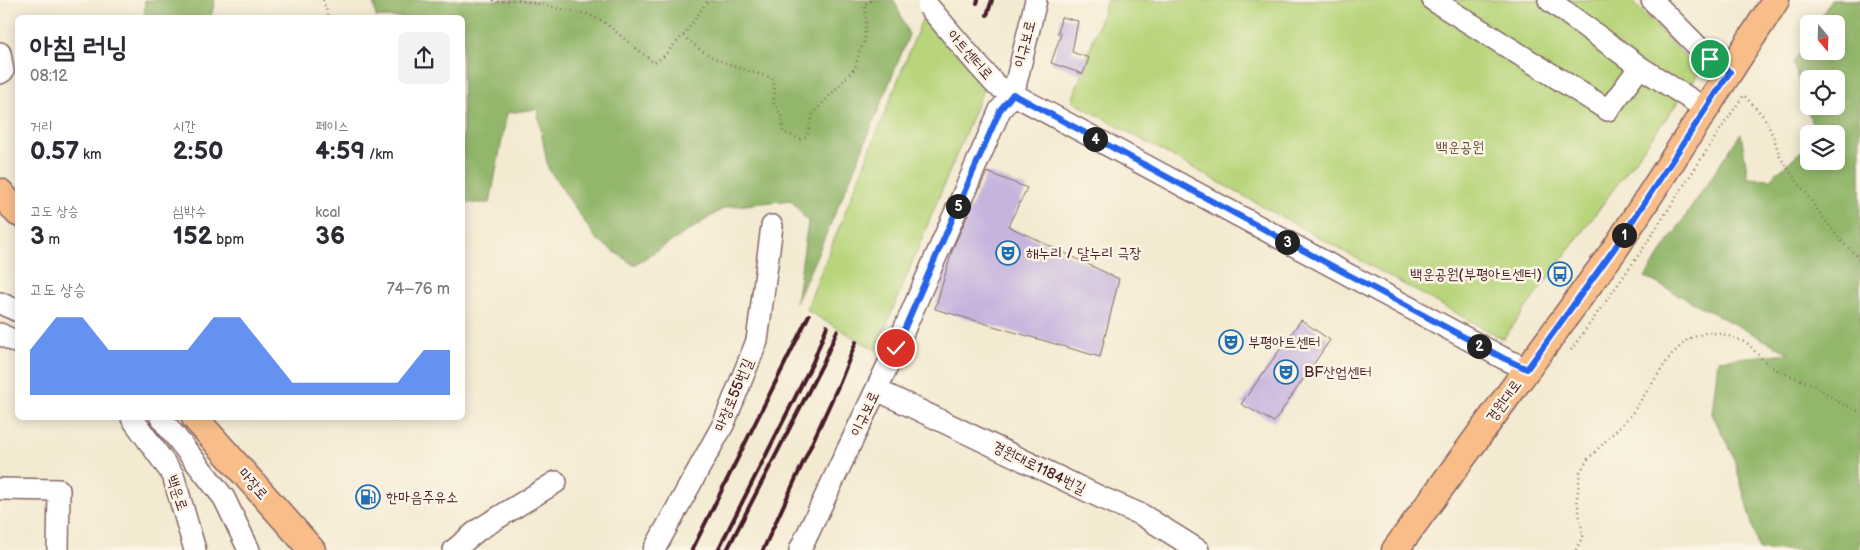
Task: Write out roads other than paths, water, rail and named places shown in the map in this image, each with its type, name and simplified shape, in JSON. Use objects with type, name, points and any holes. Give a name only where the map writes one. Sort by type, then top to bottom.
[{"type":"main road","name":"경원대로","points":[[1395,550],[1614,249],[1706,109],[1720,65],[1776,0]]},
{"type":"main road","points":[[0,192],[15,210]]},
{"type":"main road","name":"마장로","points":[[198,420],[312,550]]},
{"type":"street","name":"이규보로","points":[[800,550],[877,390],[1000,110],[1013,94],[1036,0]]},
{"type":"street","points":[[1433,0],[1608,110],[1640,68]]},
{"type":"street","points":[[1549,0],[1640,68],[1706,109]]},
{"type":"street","points":[[1652,0],[1720,65]]},
{"type":"street","name":"아트센터로","points":[[928,3],[996,85],[1503,358],[1527,369]]},
{"type":"street","points":[[0,53],[2,71],[0,73]]},
{"type":"street","name":"마장로55번길","points":[[654,550],[724,423],[757,342],[772,226]]},
{"type":"street","points":[[0,304],[15,311]]},
{"type":"street","points":[[0,334],[15,342]]},
{"type":"street","name":"경원대로1184번길","points":[[877,390],[1100,497],[1142,515],[1198,550]]},
{"type":"street","name":"백운로","points":[[133,420],[173,475],[195,550]]},
{"type":"street","points":[[163,420],[224,498],[249,550]]},
{"type":"street","points":[[454,550],[478,530],[556,482]]},
{"type":"street","points":[[0,488],[59,490],[58,550]]},
{"type":"railway","points":[[987,15],[992,0]]},
{"type":"railway","points":[[692,550],[809,315]]},
{"type":"railway","points":[[718,550],[813,362],[827,326]]},
{"type":"railway","points":[[727,550],[823,363],[837,331]]},
{"type":"railway","points":[[763,550],[840,382],[856,342]]},
{"type":"place","name":"해누리 / 달누리 극장","points":[[1008,253]]},
{"type":"place","name":"백운공원(부평아트센터)","points":[[1560,274]]},
{"type":"place","name":"부평아트센터","points":[[1231,342]]},
{"type":"place","name":"BF산업센터","points":[[1286,372]]},
{"type":"place","name":"한마음주유소","points":[[368,497]]},
{"type":"park label","name":"백운공원","points":[[1460,147]]}]
